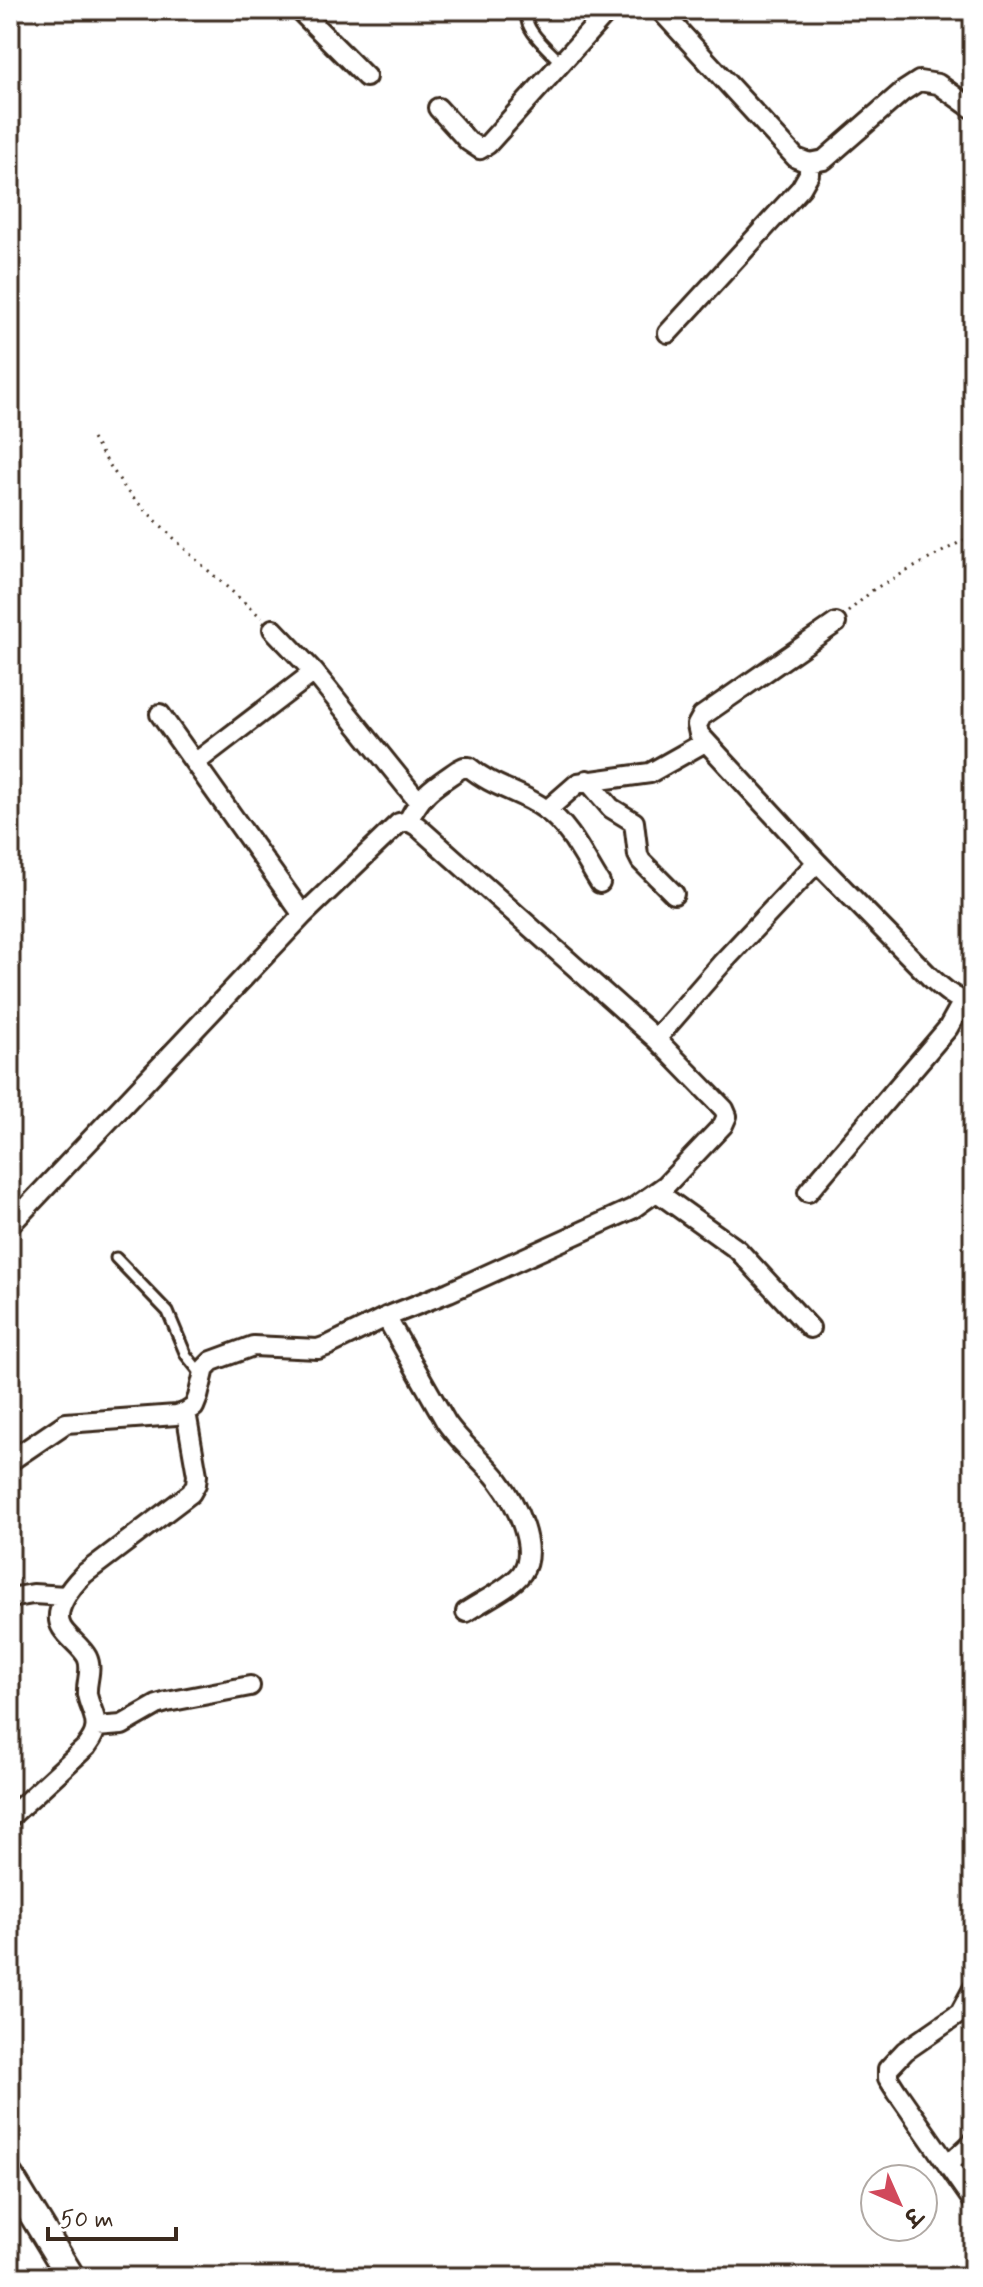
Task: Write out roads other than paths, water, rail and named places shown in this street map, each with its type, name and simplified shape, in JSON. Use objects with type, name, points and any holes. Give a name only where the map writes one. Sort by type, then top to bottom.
[{"type":"street","points":[[299,10],[366,77]]},
{"type":"street","points":[[438,108],[468,141],[480,149],[488,144],[609,10]]},
{"type":"street","points":[[660,10],[796,158],[809,163],[824,160],[902,92],[919,81],[938,84],[973,109]]},
{"type":"street","points":[[668,333],[801,188],[809,174],[809,163]]},
{"type":"street","points":[[808,1192],[970,1004],[941,988],[817,862],[699,734],[697,725],[702,716],[836,623]]},
{"type":"street","points":[[273,629],[314,672],[418,801]]},
{"type":"street","points":[[195,763],[314,672]]},
{"type":"street","points":[[160,714],[303,915]]},
{"type":"street","points":[[547,810],[578,783],[650,773],[705,742]]},
{"type":"street","points":[[408,821],[425,793],[464,767],[469,767],[499,787],[547,810],[560,821],[600,883]]},
{"type":"street","points":[[587,780],[611,808],[634,822],[641,861],[674,894]]},
{"type":"street","points":[[10,1225],[303,915],[399,823],[408,821],[656,1039],[724,1109],[727,1116],[723,1125],[657,1192],[632,1209],[318,1349],[253,1346],[212,1361],[202,1375],[194,1407],[186,1412],[66,1423],[10,1461]]},
{"type":"street","points":[[656,1039],[817,862]]},
{"type":"street","points":[[657,1192],[738,1250],[810,1328]]},
{"type":"street","points":[[386,1317],[446,1422],[498,1479],[525,1528],[527,1561],[523,1571],[514,1581],[466,1612]]},
{"type":"street","points":[[10,1817],[93,1737],[96,1727],[87,1693],[89,1662],[61,1627],[58,1618],[66,1596],[84,1574],[191,1493],[197,1475],[186,1412]]},
{"type":"street","points":[[10,1598],[33,1594],[66,1596]]},
{"type":"street","points":[[96,1727],[122,1725],[167,1702],[250,1686]]},
{"type":"street","points":[[973,1989],[960,2013],[905,2051],[888,2069],[888,2078],[897,2092],[973,2201]]},
{"type":"street","points":[[948,2165],[973,2142]]},
{"type":"street","points":[[10,2177],[71,2277]]},
{"type":"lane","points":[[527,10],[525,18],[529,27],[562,64]]},
{"type":"lane","points":[[116,1258],[168,1312],[186,1355],[202,1375]]}]
